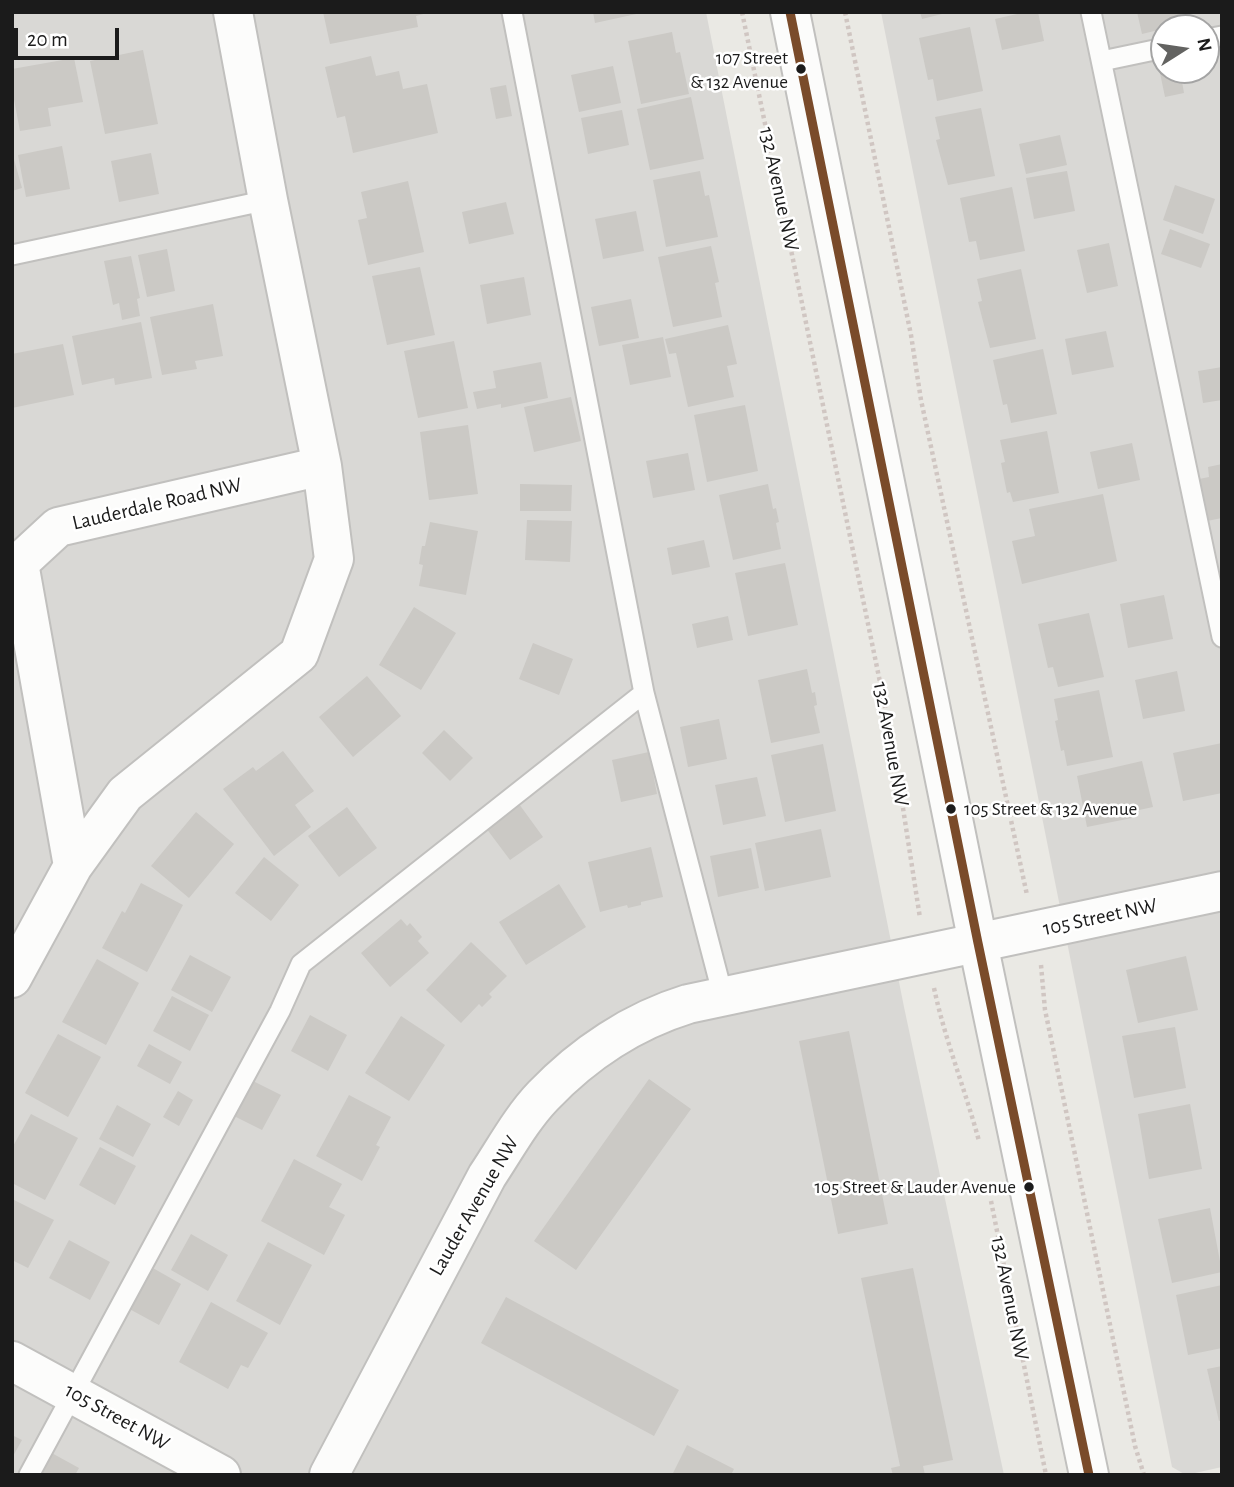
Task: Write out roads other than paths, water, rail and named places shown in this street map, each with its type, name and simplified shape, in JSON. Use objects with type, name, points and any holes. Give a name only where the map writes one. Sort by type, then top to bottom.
[{"type":"street","points":[[12,978],[73,866],[125,794],[299,654],[334,559],[322,466],[233,12]]},
{"type":"street","name":"132 Avenue NW","points":[[790,12],[1088,1475]]},
{"type":"street","name":"Lauderdale Road NW","points":[[73,866],[19,563],[58,527],[322,466]]},
{"type":"street","name":"105 Street NW","points":[[978,943],[1222,891]]},
{"type":"street","name":"Lauder Avenue NW","points":[[329,1475],[487,1176],[542,1097],[577,1065],[640,1022],[688,1003],[978,943]]},
{"type":"street","name":"105 Street NW","points":[[12,1361],[221,1475]]},
{"type":"lane","points":[[512,12],[644,693],[723,996]]},
{"type":"lane","points":[[1091,12],[1216,577],[1222,637]]},
{"type":"lane","points":[[1102,61],[1150,51]]},
{"type":"lane","points":[[12,255],[268,200]]},
{"type":"lane","points":[[29,1475],[281,1011],[301,964],[644,693]]},
{"type":"place","name":"107 Street & 132 Avenue","points":[[801,69]]},
{"type":"place","name":"105 Street & 132 Avenue","points":[[951,809]]},
{"type":"place","name":"105 Street & Lauder Avenue","points":[[1029,1187]]}]
